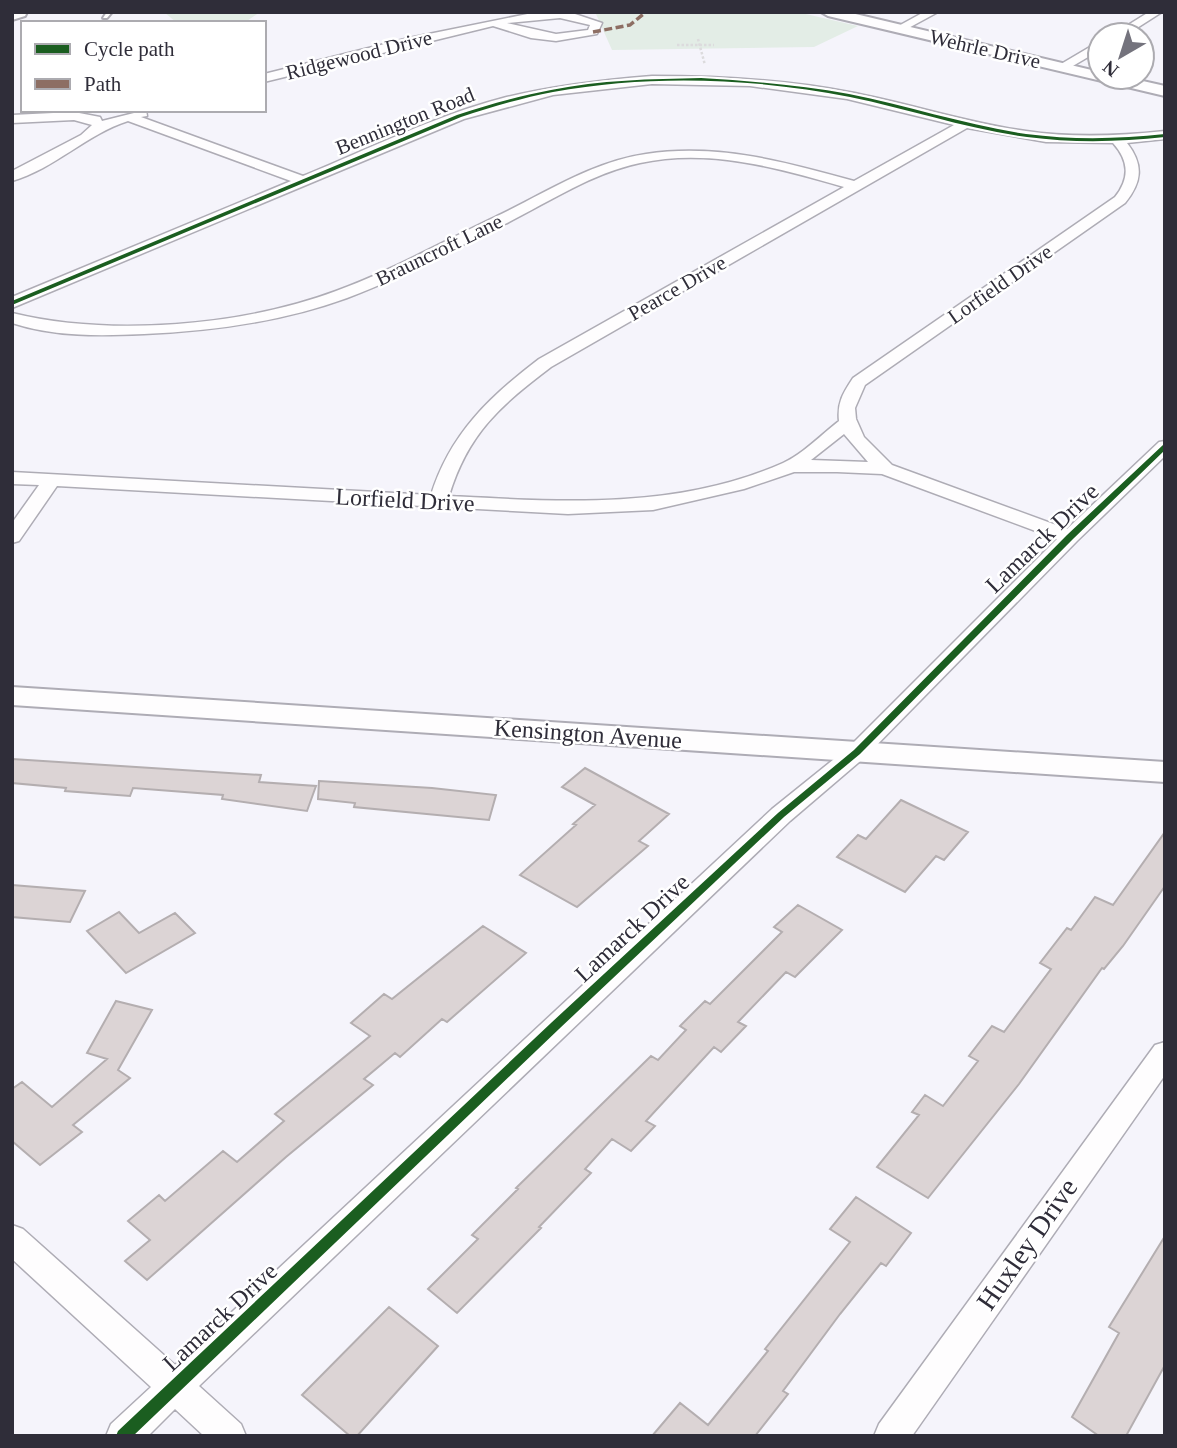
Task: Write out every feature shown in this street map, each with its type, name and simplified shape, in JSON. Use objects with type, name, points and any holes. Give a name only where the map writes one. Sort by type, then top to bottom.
[{"type":"highway","points":[[12,14],[18,12]]},
{"type":"street","name":"Wehrle Drive","points":[[828,12],[1086,73]]},
{"type":"street","points":[[899,29],[933,12]]},
{"type":"street","points":[[1142,21],[1157,12]]},
{"type":"street","name":"Ridgewood Drive","points":[[266,77],[406,41],[494,23],[551,15],[578,17],[596,23],[593,32],[575,38],[552,39],[494,23]]},
{"type":"street","points":[[1062,67],[1086,53]]},
{"type":"street","name":"Bennington Road","points":[[12,303],[459,116],[519,98],[607,84],[709,80],[816,90],[965,124],[1033,136],[1116,140],[1165,135]]},
{"type":"street","points":[[12,177],[86,138],[99,126],[145,112]]},
{"type":"street","points":[[12,119],[74,116],[95,120],[99,126]]},
{"type":"street","points":[[128,117],[304,181]]},
{"type":"street","name":"Pearce Drive","points":[[438,502],[453,455],[465,435],[507,391],[562,353],[965,124]]},
{"type":"street","name":"Lorfield Drive","points":[[12,478],[568,508],[623,507],[663,502],[737,485],[792,466],[847,423],[846,404],[859,382],[1120,200],[1129,190],[1135,173],[1129,154],[1116,140]]},
{"type":"street","name":"Brauncroft Lane","points":[[12,317],[61,328],[137,330],[222,324],[273,315],[366,286],[610,168],[659,156],[699,153],[741,156],[856,186]]},
{"type":"street","points":[[847,423],[855,439],[885,469],[1070,537]]},
{"type":"street","name":"Lamarck Drive","points":[[123,1436],[781,815],[857,752],[1070,537],[1165,446]]},
{"type":"street","name":"Lorfield Drive","points":[[792,466],[885,469]]},
{"type":"street","points":[[12,537],[51,481]]},
{"type":"street","name":"Kensington Avenue","points":[[12,696],[1165,772]]},
{"type":"street","name":"Huxley Drive","points":[[891,1436],[1165,1053]]},
{"type":"street","points":[[12,1239],[229,1436]]},
{"type":"path","points":[[698,39],[709,80]]},
{"type":"path","points":[[677,45],[714,45]]},
{"type":"shaded area","points":[[164,12],[260,12],[247,21],[175,21]]},
{"type":"shaded area","points":[[797,12],[858,26],[814,47],[612,50],[596,14]]},
{"type":"building","points":[[12,759],[261,775],[259,782],[316,786],[307,811],[222,799],[223,795],[133,788],[130,796],[65,791],[66,788],[12,783]]},
{"type":"building","points":[[585,768],[669,814],[639,841],[648,846],[577,907],[520,875],[595,805],[562,787]]},
{"type":"building","points":[[319,781],[496,795],[489,820],[354,807],[355,803],[318,799]]},
{"type":"building","points":[[901,800],[968,832],[944,860],[936,856],[905,892],[837,857],[858,835],[866,839]]},
{"type":"building","points":[[1165,832],[1165,886],[1019,1084],[928,1198],[877,1167],[919,1115],[912,1112],[925,1095],[943,1106],[978,1061],[969,1056],[992,1026],[1004,1032],[1051,969],[1040,963],[1067,928],[1071,930],[1095,897],[1113,905]]},
{"type":"building","points":[[12,885],[85,891],[70,922],[12,917]]},
{"type":"building","points":[[798,905],[842,930],[795,977],[786,972],[738,1022],[746,1026],[721,1052],[714,1047],[646,1121],[655,1126],[631,1151],[612,1139],[585,1169],[591,1173],[457,1313],[428,1289],[478,1239],[472,1235],[518,1189],[516,1188],[651,1056],[658,1060],[686,1030],[680,1026],[705,1001],[710,1004],[782,932],[774,927]]},
{"type":"building","points":[[119,912],[139,933],[175,913],[195,933],[126,973],[87,931]]},
{"type":"building","points":[[483,926],[526,953],[447,1022],[442,1019],[400,1057],[395,1053],[364,1079],[373,1085],[286,1157],[147,1280],[125,1261],[150,1240],[128,1221],[159,1195],[165,1201],[223,1151],[237,1162],[284,1121],[275,1114],[370,1036],[351,1023],[384,994],[392,999]]},
{"type":"building","points":[[116,1001],[152,1010],[118,1070],[130,1078],[73,1125],[82,1132],[40,1165],[12,1141],[12,1089],[22,1082],[52,1107],[107,1059],[87,1053]]},
{"type":"building","points":[[856,1197],[911,1233],[886,1266],[881,1263],[840,1314],[783,1391],[788,1394],[755,1436],[652,1436],[680,1403],[708,1425],[850,1242],[830,1229]]},
{"type":"building","points":[[1165,1236],[1165,1365],[1126,1436],[1099,1436],[1072,1417],[1119,1333],[1109,1327]]},
{"type":"building","points":[[389,1307],[438,1346],[357,1436],[350,1436],[302,1395]]},
{"type":"marked path","points":[[593,32],[630,25],[646,12]]},
{"type":"cycle path","points":[[12,303],[459,116],[506,101],[553,91],[652,80],[750,82],[847,95],[966,124],[1046,138],[1086,140],[1165,135]]},
{"type":"cycle path","points":[[123,1436],[781,815],[857,752],[1070,537],[1165,446]]}]
